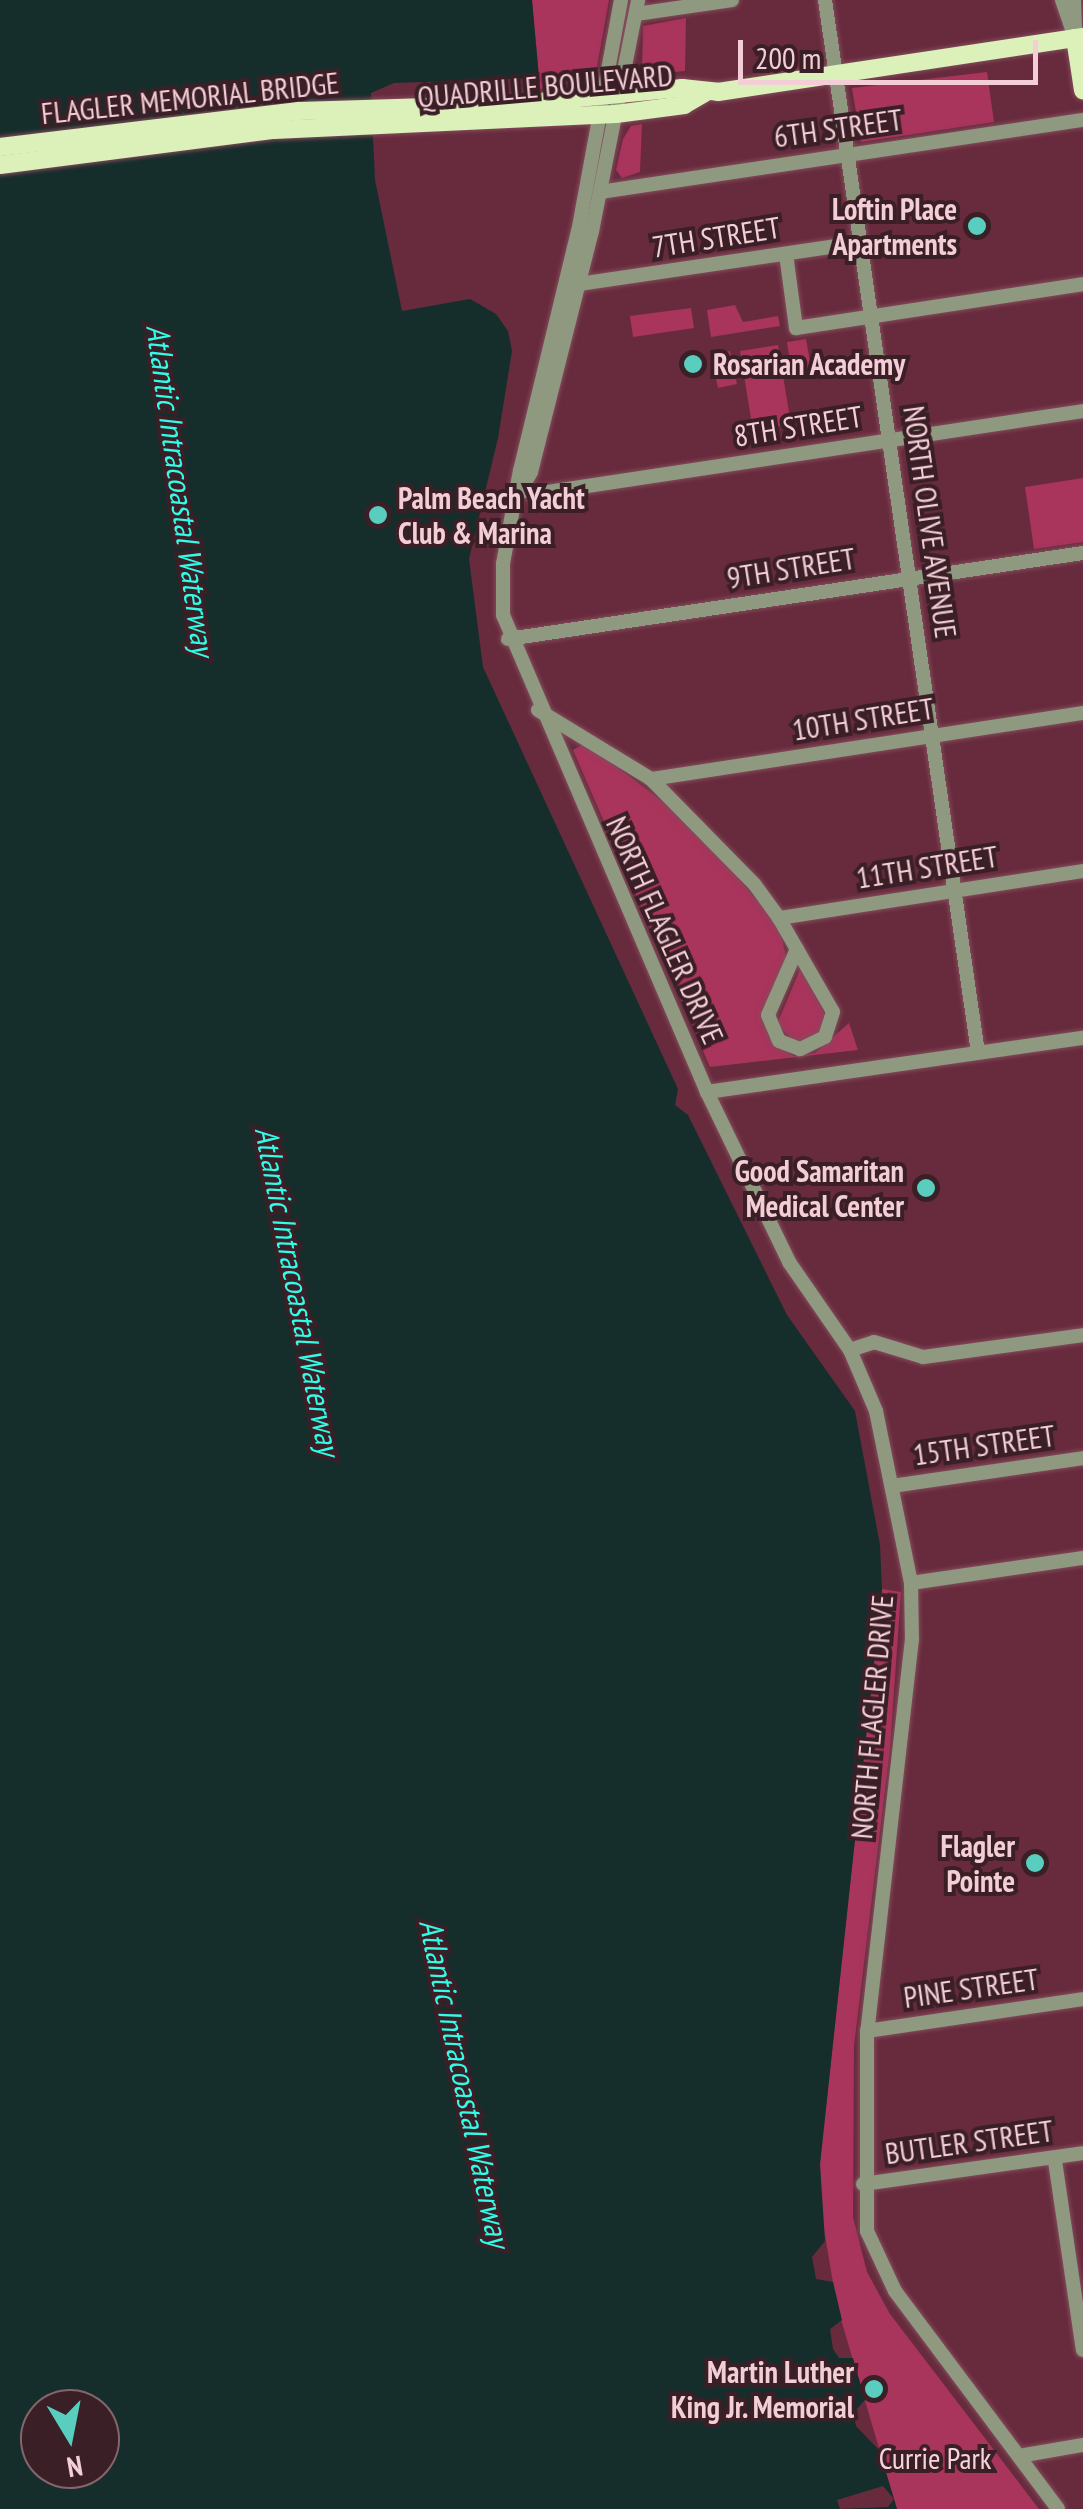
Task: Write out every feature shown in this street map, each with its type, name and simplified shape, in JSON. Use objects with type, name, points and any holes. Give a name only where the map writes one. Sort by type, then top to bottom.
[{"type":"main road","name":"QUADRILLE BOULEVARD","points":[[387,117],[611,106],[682,88],[705,93],[1079,37]]},
{"type":"main road","points":[[1079,37],[1083,90]]},
{"type":"main road","name":"FLAGLER MEMORIAL BRIDGE","points":[[0,147],[233,116],[387,117]]},
{"type":"main road","name":"FLAGLER MEMORIAL BRIDGE","points":[[0,165],[387,117]]},
{"type":"street","name":"NORTH FLAGLER DRIVE","points":[[622,0],[600,192],[531,472],[521,490],[503,564],[508,639],[707,1092],[789,1262],[850,1350],[876,1411],[911,1583],[912,1639],[866,2031],[863,2184],[867,2231],[886,2278],[1058,2509]]},
{"type":"street","points":[[637,7],[732,0]]},
{"type":"street","name":"NORTH OLIVE AVENUE","points":[[825,0],[978,1052]]},
{"type":"street","points":[[1062,0],[1079,37]]},
{"type":"street","points":[[1074,0],[1079,37]]},
{"type":"street","name":"NORTH FLAGLER DRIVE","points":[[521,490],[520,470],[637,7]]},
{"type":"street","name":"6TH STREET","points":[[600,192],[1083,120]]},
{"type":"street","name":"7TH STREET","points":[[579,284],[862,242]]},
{"type":"street","points":[[786,254],[796,328],[1083,284]]},
{"type":"street","name":"8TH STREET","points":[[521,490],[541,493],[1083,411]]},
{"type":"street","name":"9TH STREET","points":[[508,639],[1083,553]]},
{"type":"street","name":"NORTH FLAGLER DRIVE","points":[[538,710],[651,779],[719,842],[779,918],[797,949],[833,1012],[825,1038],[800,1050],[779,1041],[768,1015],[797,949]]},
{"type":"street","name":"10TH STREET","points":[[651,779],[1083,713]]},
{"type":"street","name":"11TH STREET","points":[[779,918],[1083,872]]},
{"type":"street","points":[[707,1092],[1083,1038]]},
{"type":"street","points":[[850,1350],[874,1342],[923,1356],[1083,1336]]},
{"type":"street","name":"15TH STREET","points":[[892,1486],[1083,1458]]},
{"type":"street","points":[[911,1583],[1083,1558]]},
{"type":"street","name":"PINE STREET","points":[[866,2031],[1083,1999]]},
{"type":"street","name":"BUTLER STREET","points":[[863,2184],[1055,2161],[1083,2153]]},
{"type":"street","points":[[1055,2161],[1083,2350]]},
{"type":"street","points":[[1019,2456],[1083,2445]]},
{"type":"green space","points":[[532,0],[609,0],[595,78],[540,89]]},
{"type":"green space","points":[[686,18],[685,71],[642,75],[643,26]]},
{"type":"green space","points":[[987,72],[994,122],[861,142],[852,88]]},
{"type":"green space","points":[[642,124],[640,172],[622,178],[616,170],[623,139],[631,126]]},
{"type":"green space","points":[[735,305],[743,322],[778,316],[780,326],[711,337],[707,310]]},
{"type":"green space","points":[[691,308],[694,328],[633,337],[630,316]]},
{"type":"green space","points":[[806,339],[812,373],[792,376],[787,342]]},
{"type":"green space","points":[[778,345],[791,424],[753,431],[740,351]]},
{"type":"green space","points":[[730,351],[737,384],[718,388],[711,355]]},
{"type":"green space","points":[[1083,478],[1083,542],[1034,549],[1025,487]]},
{"type":"green space","points":[[585,743],[689,821],[779,926],[786,956],[764,1013],[768,1036],[793,1056],[815,1053],[849,1023],[858,1050],[710,1067],[573,750]]},
{"type":"green space","points":[[801,967],[826,1017],[823,1033],[796,1043],[777,1024]]},
{"type":"green space","name":"Currie Park","points":[[882,1589],[901,1592],[890,1748],[854,2046],[853,2217],[867,2272],[890,2314],[1039,2509],[897,2509],[837,2306],[821,2212],[820,2163]]},
{"type":"water","name":"Atlantic Intracoastal Waterway","points":[[0,0],[532,0],[539,78],[394,83],[371,93],[375,180],[402,311],[470,299],[496,314],[508,331],[512,351],[498,438],[469,559],[483,667],[678,1089],[675,1105],[688,1115],[787,1315],[855,1411],[880,1545],[882,1589],[820,2164],[825,2241],[812,2257],[816,2279],[833,2282],[842,2320],[830,2329],[833,2349],[839,2358],[853,2358],[865,2400],[853,2413],[856,2426],[879,2450],[897,2509],[0,2509]]},
{"type":"pier","points":[[883,2486],[894,2499],[888,2507],[840,2509],[837,2500]]},
{"type":"place","name":"Loftin Place Apartments","points":[[977,226]]},
{"type":"place","name":"Rosarian Academy","points":[[693,364]]},
{"type":"place","name":"Palm Beach Yacht Club & Marina","points":[[378,515]]},
{"type":"place","name":"Good Samaritan Medical Center","points":[[926,1188]]},
{"type":"place","name":"Flagler Pointe","points":[[1035,1863]]},
{"type":"place","name":"Martin Luther King Jr. Memorial","points":[[874,2389]]}]
